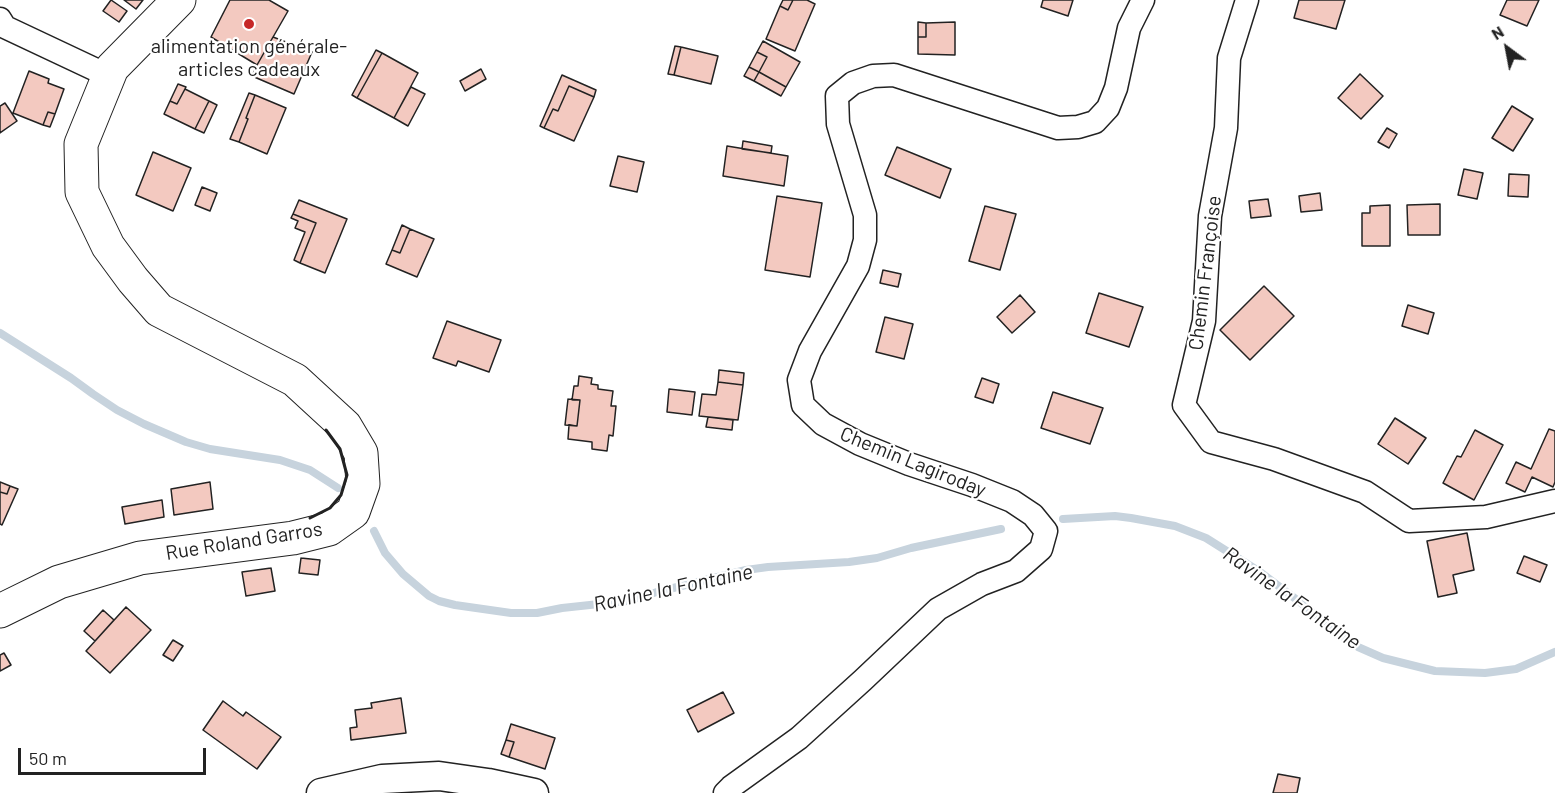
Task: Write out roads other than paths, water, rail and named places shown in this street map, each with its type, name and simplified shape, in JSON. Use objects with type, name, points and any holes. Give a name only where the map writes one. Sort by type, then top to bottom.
[{"type":"main road","name":"Rue Roland Garros","points":[[0,611],[59,582],[140,558],[293,538],[329,529],[354,512],[363,484],[361,453],[345,426],[295,380],[159,310],[108,246],[82,192],[81,144],[112,68],[179,0]]},
{"type":"street","name":"Chemin Lagiroday","points":[[725,793],[799,738],[938,609],[982,584],[1016,571],[1041,549],[1046,531],[1034,515],[1012,501],[860,444],[823,424],[802,405],[799,380],[810,351],[858,266],[865,240],[865,215],[838,124],[837,96],[853,83],[873,76],[894,75],[1058,128],[1078,127],[1095,122],[1108,108],[1116,88],[1129,28],[1143,0]]},
{"type":"street","name":"Chemin Françoise","points":[[1247,0],[1229,58],[1226,128],[1210,216],[1204,321],[1184,405],[1211,442],[1274,459],[1365,492],[1409,521],[1486,518],[1555,501]]},
{"type":"street","points":[[0,19],[5,27],[109,76]]},
{"type":"street","points":[[321,793],[382,779],[439,776],[534,793]]},
{"type":"waterway","name":"Ravine la Fontaine","points":[[0,333],[117,410],[144,424],[186,442],[210,449],[280,460],[310,470],[338,488]]},
{"type":"waterway","name":"Ravine la Fontaine","points":[[1063,519],[1115,516],[1131,518],[1175,526],[1206,538],[1260,572],[1340,635],[1358,647],[1383,658],[1435,671],[1485,673],[1516,669],[1555,652]]},
{"type":"waterway","name":"Ravine la Fontaine","points":[[374,531],[385,553],[403,574],[429,596],[455,605],[511,613],[537,613],[627,601],[746,570],[877,558],[911,548],[1001,529]]},
{"type":"place","name":"alimentation générale- articles cadeaux","points":[[249,24]]}]
